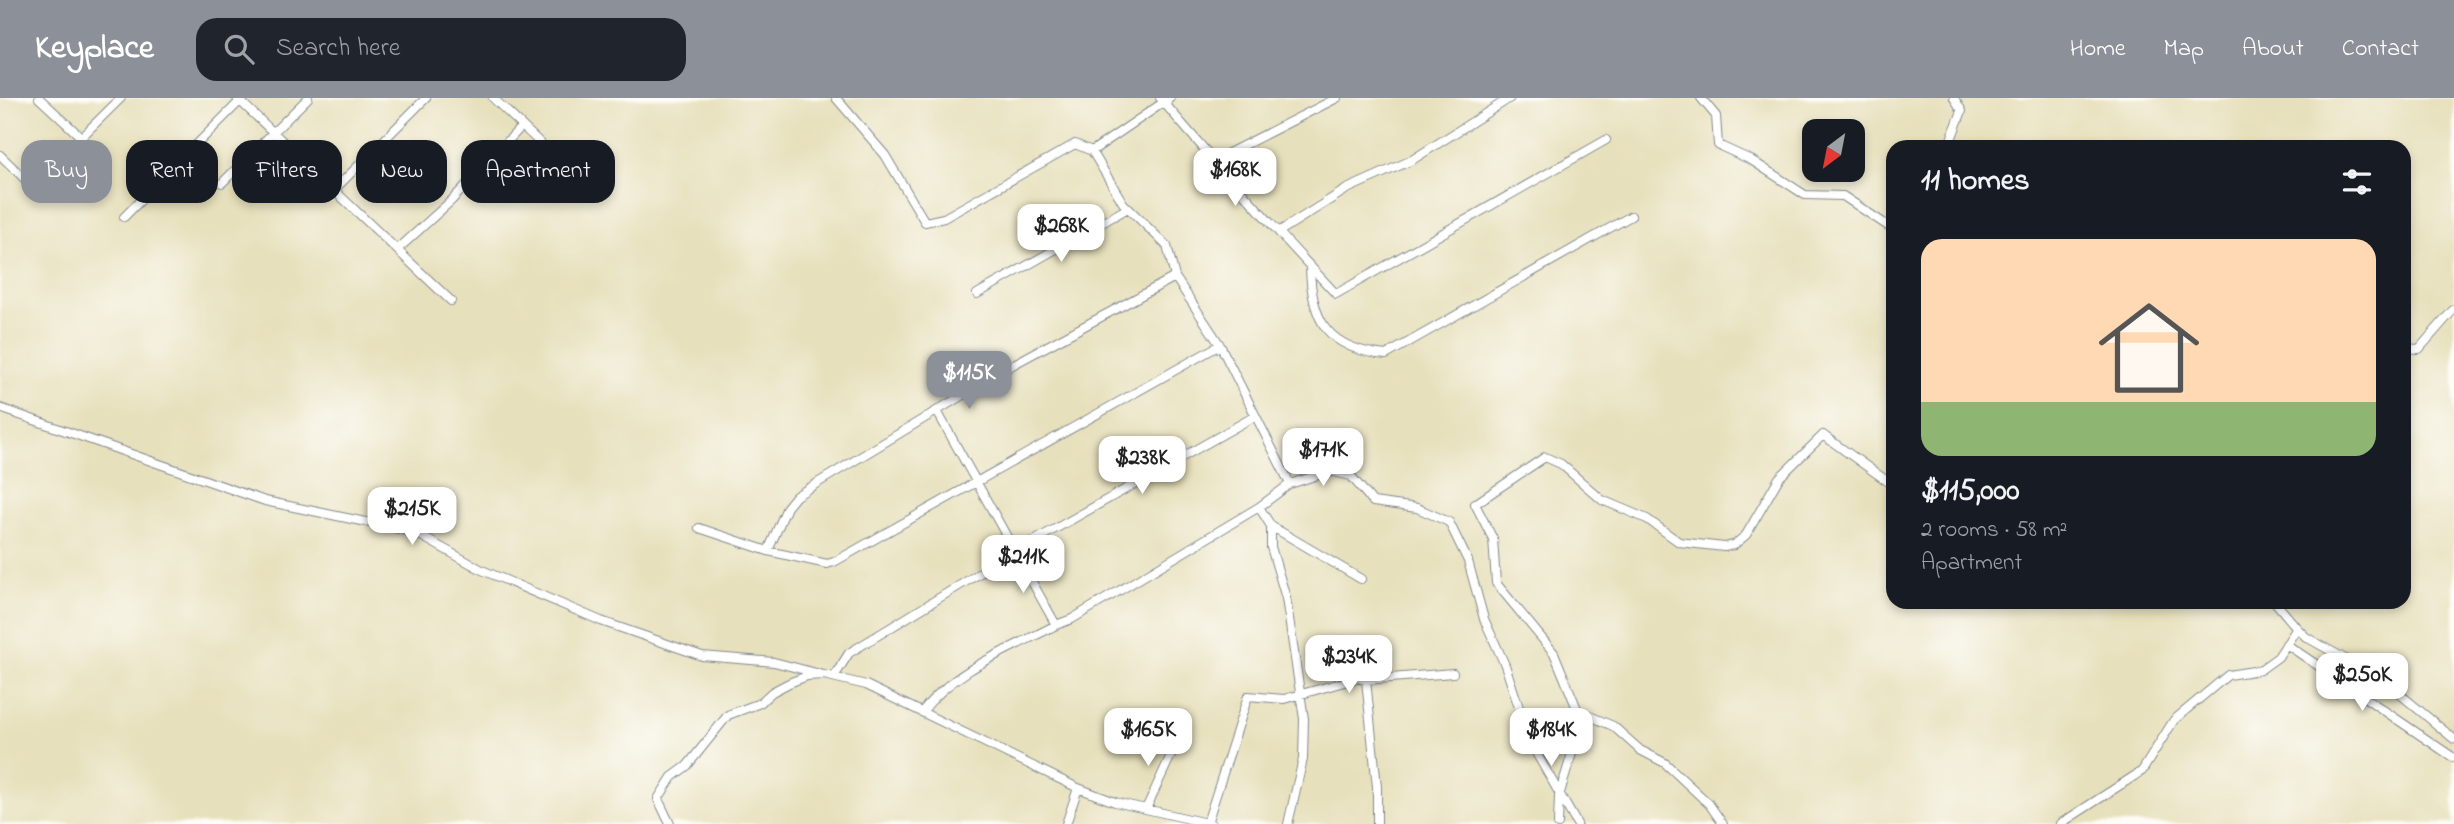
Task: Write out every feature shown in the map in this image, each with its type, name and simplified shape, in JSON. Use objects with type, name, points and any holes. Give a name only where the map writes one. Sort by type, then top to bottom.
[{"type":"street","points":[[39,98],[82,138]]},
{"type":"street","points":[[222,183],[308,98]]},
{"type":"street","points":[[342,182],[426,98]]},
{"type":"street","points":[[493,98],[537,140]]},
{"type":"street","points":[[836,98],[885,155],[925,222],[944,218],[1075,144],[1092,151],[1128,208],[1167,246],[1174,276],[1220,345],[1290,484]]},
{"type":"street","points":[[1213,161],[1337,98]]},
{"type":"street","points":[[1280,231],[1347,190],[1412,160],[1510,98]]},
{"type":"street","points":[[1700,98],[1716,116],[1718,145],[1751,160],[1805,195],[1843,196],[1886,225]]},
{"type":"street","points":[[1951,140],[1962,111],[1954,98]]},
{"type":"street","points":[[0,155],[32,186],[82,138],[117,99]]},
{"type":"street","points":[[124,217],[240,99],[281,140]]},
{"type":"street","points":[[1092,151],[1164,99],[1235,188],[1280,231],[1336,295],[1606,140]]},
{"type":"street","points":[[398,249],[452,200],[522,126]]},
{"type":"street","points":[[342,199],[451,300]]},
{"type":"street","points":[[977,294],[1128,208]]},
{"type":"street","points":[[1310,266],[1310,290],[1318,320],[1356,352],[1386,355],[1631,216]]},
{"type":"street","points":[[768,551],[796,496],[938,413],[1014,364],[1174,276]]},
{"type":"street","points":[[2411,348],[2418,349],[2454,309]]},
{"type":"street","points":[[699,528],[768,551],[827,564],[834,562],[1220,345]]},
{"type":"street","points":[[0,408],[265,501],[414,532],[482,570],[601,621],[702,656],[774,662],[866,685],[1078,789],[1210,824],[1248,696],[1284,699],[1358,678],[1366,680],[1453,673]]},
{"type":"street","points":[[938,413],[1056,625]]},
{"type":"street","points":[[834,677],[849,653],[1016,551],[1255,416]]},
{"type":"street","points":[[1559,824],[1559,796],[1573,750],[1578,711],[1554,653],[1496,583],[1493,539],[1475,504],[1545,457],[1561,464],[1602,500],[1647,519],[1679,542],[1724,547],[1734,545],[1746,535],[1779,478],[1823,435],[1886,480]]},
{"type":"street","points":[[922,712],[934,695],[958,678],[1072,619],[1259,508],[1290,484],[1330,471],[1351,476],[1373,502],[1417,508],[1449,522],[1468,561],[1484,619],[1505,665],[1531,744],[1577,824]]},
{"type":"street","points":[[1259,508],[1271,526],[1361,579]]},
{"type":"street","points":[[1271,526],[1271,547],[1286,597],[1304,719],[1303,760],[1288,824]]},
{"type":"street","points":[[2281,609],[2306,638],[2383,680],[2454,739]]},
{"type":"street","points":[[2060,824],[2141,771],[2174,720],[2228,675],[2260,670],[2278,657],[2297,628]]},
{"type":"street","points":[[2286,644],[2454,758]]},
{"type":"street","points":[[670,824],[658,799],[673,777],[687,766],[728,715],[760,703],[789,683],[807,676],[824,675]]},
{"type":"street","points":[[1366,680],[1377,824]]},
{"type":"street","points":[[1578,711],[1613,726],[1640,750],[1665,764],[1709,804],[1723,824]]},
{"type":"street","points":[[1146,809],[1178,740]]},
{"type":"street","points":[[1066,824],[1078,789]]}]
